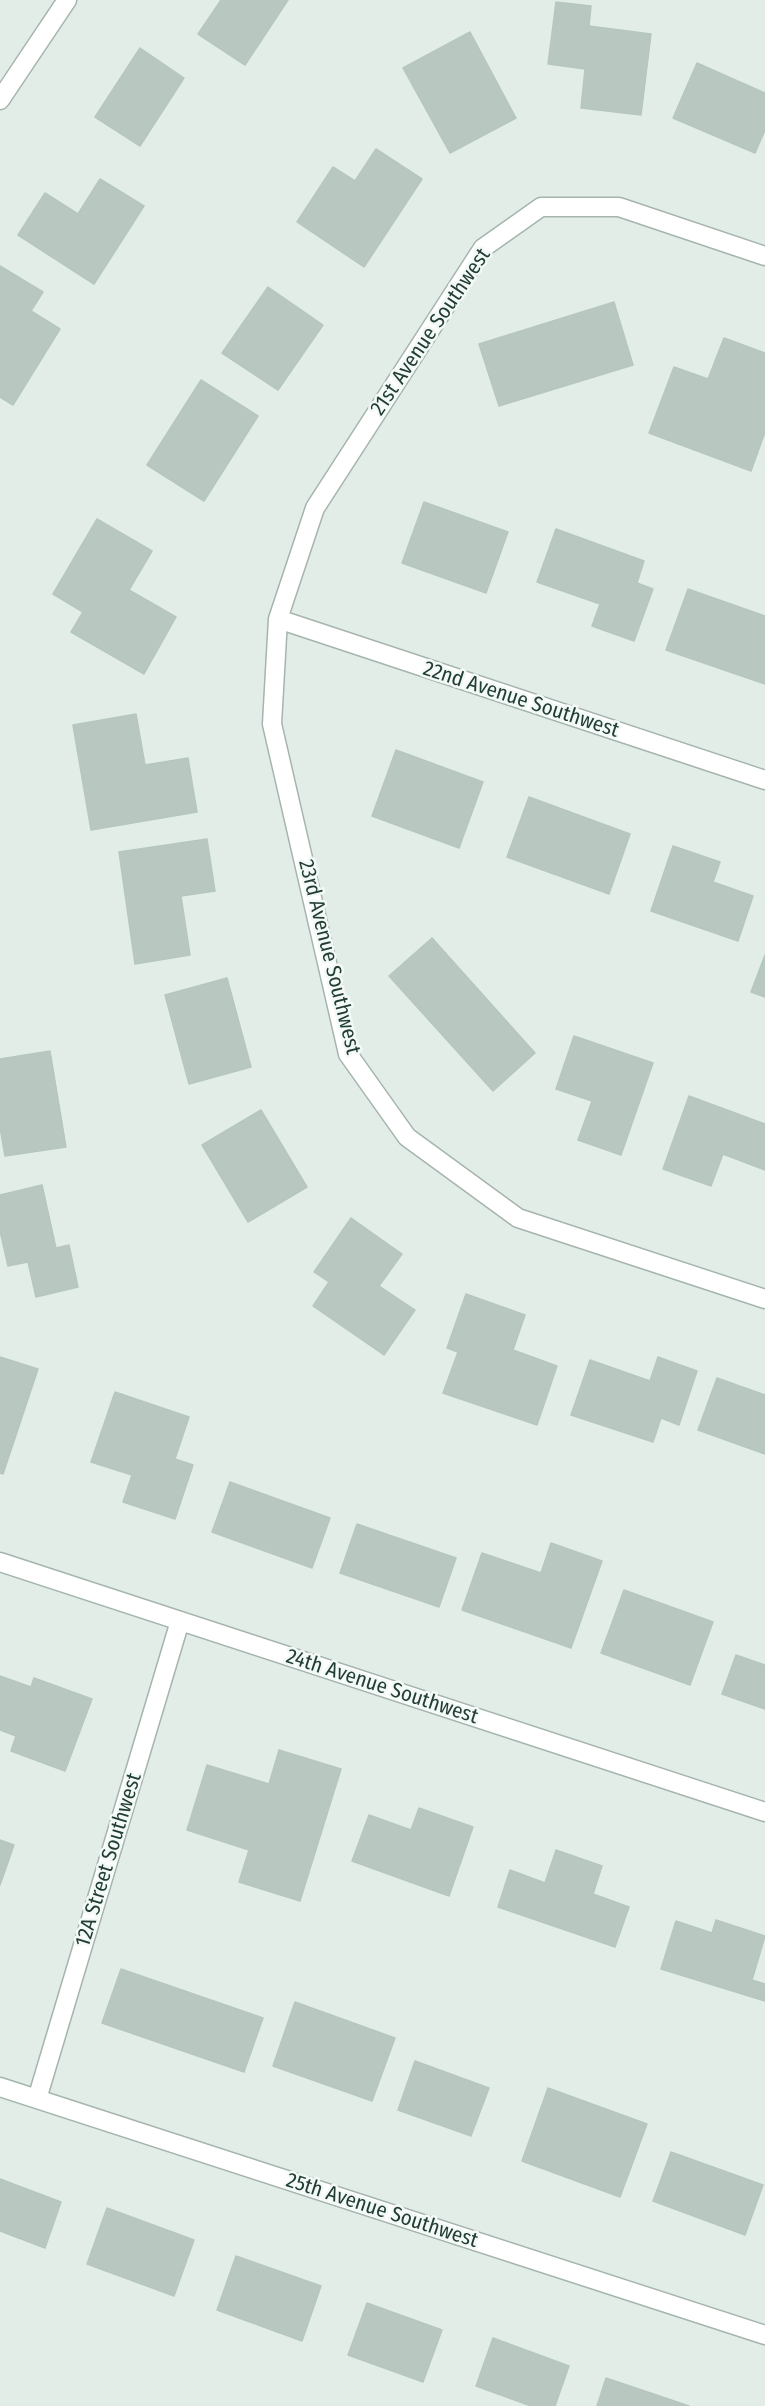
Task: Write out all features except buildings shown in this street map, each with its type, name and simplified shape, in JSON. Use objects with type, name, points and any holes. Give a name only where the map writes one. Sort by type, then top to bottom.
[{"type":"street","points":[[0,100],[67,0]]},
{"type":"street","name":"21st Avenue Southwest","points":[[278,619],[315,508],[483,248],[541,207],[619,207],[765,256]]},
{"type":"street","name":"22nd Avenue Southwest","points":[[278,619],[765,780]]},
{"type":"street","name":"23rd Avenue Southwest","points":[[278,619],[272,724],[348,1053],[407,1137],[518,1218],[765,1299]]},
{"type":"street","name":"24th Avenue Southwest","points":[[0,1562],[765,1812]]},
{"type":"street","name":"12A Street Southwest","points":[[37,2099],[180,1622]]},
{"type":"street","name":"25th Avenue Southwest","points":[[0,2087],[765,2335]]}]
